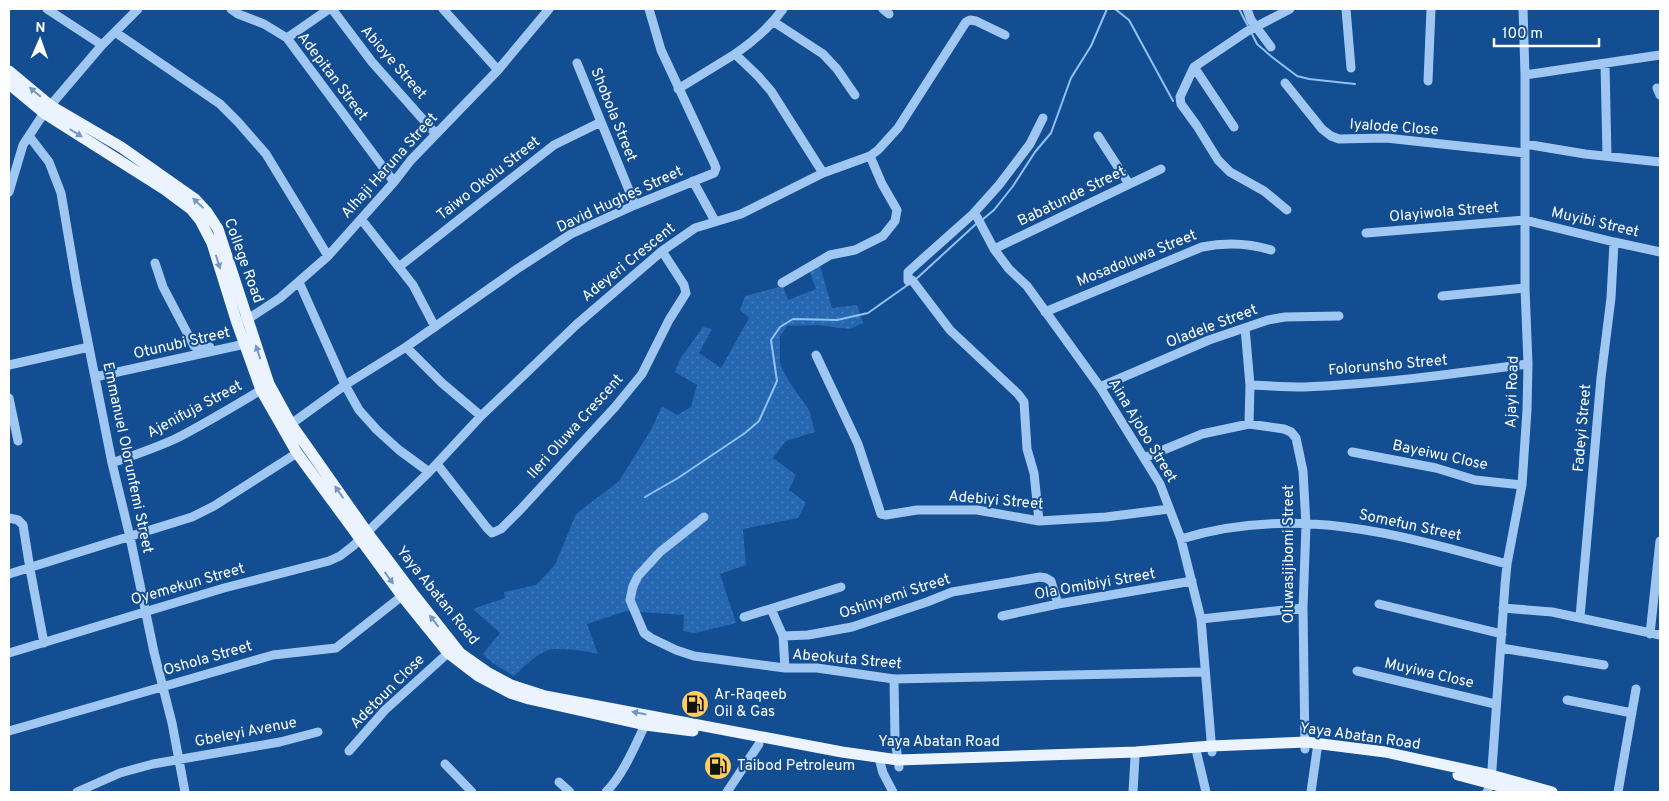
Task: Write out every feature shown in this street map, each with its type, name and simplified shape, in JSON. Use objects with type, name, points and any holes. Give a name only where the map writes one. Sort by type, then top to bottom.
[{"type":"main road","name":"College Road","points":[[9,71],[47,109]]},
{"type":"main road","name":"College Road","points":[[9,84],[47,109],[121,147],[195,199],[207,212],[218,229],[243,321],[269,384],[291,424],[364,535]]},
{"type":"main road","name":"College Road","points":[[243,321],[244,341],[261,390],[297,452],[364,535]]},
{"type":"main road","name":"Yaya Abatan Road","points":[[364,535],[402,596],[448,653],[478,676],[510,693],[558,706],[645,725],[898,764],[1135,757],[1197,754],[1211,749]]},
{"type":"main road","name":"Yaya Abatan Road","points":[[364,535],[460,654],[487,672],[512,685],[545,696],[842,752],[880,762]]},
{"type":"main road","name":"Yaya Abatan Road","points":[[898,764],[1136,752],[1311,746],[1400,761],[1522,792]]},
{"type":"main road","name":"Yaya Abatan Road","points":[[1490,783],[1552,792]]},
{"type":"street","points":[[48,9],[102,44]]},
{"type":"street","points":[[9,192],[19,155],[47,109],[102,44],[138,9]]},
{"type":"street","name":"Adepitan Street","points":[[231,9],[238,14],[264,24],[287,38],[394,182]]},
{"type":"street","points":[[287,38],[330,9]]},
{"type":"street","name":"Abioye Street","points":[[330,9],[372,62],[435,133]]},
{"type":"street","points":[[443,9],[498,70]]},
{"type":"street","name":"Alhaji Haruna Street","points":[[243,321],[280,298],[328,256],[435,133],[498,70],[549,9]]},
{"type":"street","points":[[678,89],[756,39],[774,22],[783,9]]},
{"type":"street","points":[[1248,9],[1251,29],[1271,47]]},
{"type":"street","points":[[1287,210],[1264,192],[1230,172],[1218,160],[1181,104],[1180,97],[1194,67],[1251,29],[1290,9]]},
{"type":"street","points":[[1346,9],[1351,68]]},
{"type":"street","points":[[1428,81],[1431,9]]},
{"type":"street","name":"Ajayi Road","points":[[1490,783],[1507,564],[1522,485],[1528,364],[1525,288],[1525,75],[1523,9]]},
{"type":"street","name":"David Hughes Street","points":[[291,424],[345,385],[406,347],[517,269],[571,234],[714,173],[716,168],[660,50],[652,10]]},
{"type":"street","name":"Adeyeri Crescent","points":[[364,535],[430,472],[481,416],[576,325],[662,251],[695,228],[741,214],[824,173],[870,156],[878,150],[898,128],[966,22],[970,20],[976,21],[1005,35]]},
{"type":"street","points":[[774,22],[823,54],[838,69],[854,95]]},
{"type":"street","points":[[115,32],[220,104],[238,122],[266,154],[328,256]]},
{"type":"street","points":[[735,54],[758,76],[770,91],[824,173]]},
{"type":"street","points":[[1525,75],[1660,55]]},
{"type":"street","name":"Shobola Street","points":[[577,63],[635,206]]},
{"type":"street","points":[[1605,64],[1606,156]]},
{"type":"street","points":[[1194,67],[1234,127]]},
{"type":"street","name":"Iyalode Close","points":[[1285,83],[1322,129],[1331,136],[1340,138],[1386,138],[1660,162]]},
{"type":"street","points":[[1039,521],[1034,473],[1027,449],[1024,402],[1018,394],[950,330],[910,281],[908,272],[975,215],[1016,164],[1030,144],[1043,118]]},
{"type":"street","name":"Taiwo Okolu Street","points":[[400,266],[554,145],[601,122]]},
{"type":"street","name":"Emmanuel Olorunfemi Street","points":[[29,136],[49,162],[61,194],[112,463],[172,723],[185,792]]},
{"type":"street","points":[[1098,136],[1129,184]]},
{"type":"street","points":[[782,283],[830,255],[855,250],[883,236],[896,221],[897,210],[882,184],[870,156]]},
{"type":"street","name":"Babatunde Street","points":[[994,249],[1161,169]]},
{"type":"street","points":[[693,181],[715,221]]},
{"type":"street","name":"Aina Ajobo Street","points":[[975,215],[994,249],[1009,269],[1027,286],[1100,387],[1160,484],[1180,539],[1201,619],[1211,749]]},
{"type":"street","points":[[361,219],[400,266],[418,292],[435,327]]},
{"type":"street","name":"Olayiwola Street","points":[[1366,233],[1525,220]]},
{"type":"street","name":"Muyibi Street","points":[[1525,220],[1660,252]]},
{"type":"street","name":"Fadeyi Street","points":[[1580,617],[1601,378],[1611,298],[1614,242]]},
{"type":"street","name":"Mosadoluwa Street","points":[[1045,312],[1202,247],[1220,243],[1236,243],[1271,250]]},
{"type":"street","name":"Ileri Oluwa Crescent","points":[[437,464],[487,528],[492,533],[501,529],[615,407],[646,369],[669,320],[686,293],[684,285],[662,251]]},
{"type":"street","points":[[155,263],[163,287],[194,346],[202,349],[244,341]]},
{"type":"street","points":[[299,282],[345,385],[359,410],[377,430],[412,460],[430,472]]},
{"type":"street","points":[[1442,296],[1525,288]]},
{"type":"street","name":"Oladele Street","points":[[1100,387],[1209,340],[1268,320],[1284,317],[1339,316]]},
{"type":"street","points":[[1245,328],[1250,385],[1248,424]]},
{"type":"street","name":"Otunubi Street","points":[[95,377],[244,341]]},
{"type":"street","points":[[9,365],[89,347]]},
{"type":"street","points":[[406,347],[442,383],[481,416]]},
{"type":"street","name":"Adebiyi Street","points":[[816,355],[858,444],[881,514],[886,515],[918,510],[977,510],[1039,521],[1106,517],[1169,509]]},
{"type":"street","name":"Folorunsho Street","points":[[1250,385],[1301,387],[1355,384],[1422,378],[1528,364]]},
{"type":"street","name":"Ajenifuja Street","points":[[112,463],[177,438],[261,390]]},
{"type":"street","points":[[9,398],[18,441]]},
{"type":"street","name":"Oluwasijibomi Street","points":[[1144,458],[1202,434],[1248,424],[1284,429],[1291,432],[1296,438],[1303,471],[1306,525],[1303,608],[1311,746],[1311,792]]},
{"type":"street","points":[[9,574],[192,517],[214,506],[297,452]]},
{"type":"street","name":"Bayeiwu Close","points":[[1352,452],[1436,468],[1476,480],[1522,485]]},
{"type":"street","name":"Abeokuta Street","points":[[704,517],[660,552],[638,576],[630,600],[644,633],[676,650],[694,656],[785,668],[817,668],[894,679],[1204,672]]},
{"type":"street","points":[[9,518],[18,520],[23,524],[44,643]]},
{"type":"street","name":"Somefun Street","points":[[1180,539],[1238,525],[1272,523],[1338,525],[1416,539],[1507,564]]},
{"type":"street","name":"Oyemekun Street","points":[[9,653],[266,576],[329,561],[340,556],[364,535]]},
{"type":"street","points":[[1650,634],[1660,541]]},
{"type":"street","name":"Oshinyemi Street","points":[[783,636],[852,627],[952,592],[1040,577],[1051,581],[1058,604]]},
{"type":"street","name":"Ola Omibiyi Street","points":[[1002,616],[1058,604],[1192,581]]},
{"type":"street","points":[[744,617],[841,587]]},
{"type":"street","name":"Oshola Street","points":[[9,730],[273,655],[336,648],[402,596]]},
{"type":"street","points":[[1379,604],[1502,634]]},
{"type":"street","points":[[1201,619],[1303,608]]},
{"type":"street","points":[[1503,608],[1552,612],[1660,635]]},
{"type":"street","points":[[771,609],[783,636],[785,668]]},
{"type":"street","points":[[1501,648],[1604,665]]},
{"type":"street","name":"Adetoun Close","points":[[349,751],[385,710],[448,653]]},
{"type":"street","name":"Muyiwa Close","points":[[1357,671],[1495,704]]},
{"type":"street","points":[[894,679],[895,739],[898,764]]},
{"type":"street","points":[[1618,792],[1636,689]]},
{"type":"street","points":[[1567,700],[1632,713]]},
{"type":"street","points":[[606,792],[612,786],[635,747],[645,725]]},
{"type":"street","name":"Gbeleyi Avenue","points":[[77,792],[120,773],[178,760],[280,742],[318,732]]},
{"type":"street","points":[[727,792],[759,744]]},
{"type":"street","points":[[1197,754],[1206,792]]},
{"type":"street","points":[[1134,792],[1135,757]]},
{"type":"street","points":[[880,762],[883,773],[893,792]]},
{"type":"street","points":[[445,764],[472,792]]},
{"type":"street","points":[[559,782],[570,792]]},
{"type":"shaded area","points":[[819,262],[832,308],[857,305],[863,323],[850,329],[818,325],[787,326],[780,336],[780,364],[788,380],[809,410],[815,432],[786,441],[773,458],[796,475],[789,490],[806,503],[798,518],[743,529],[746,565],[720,574],[736,623],[695,633],[683,631],[684,615],[626,611],[587,624],[598,654],[573,650],[548,650],[534,658],[514,676],[494,664],[483,654],[500,633],[473,609],[505,598],[504,592],[536,585],[555,565],[576,514],[619,481],[651,430],[662,406],[677,415],[691,407],[697,385],[675,372],[680,359],[703,327],[712,329],[699,353],[721,368],[749,318],[740,310],[745,296],[783,286],[788,300],[816,289],[808,267]]},
{"type":"waterway","points":[[982,220],[994,210],[1013,186],[1035,152],[1051,133],[1071,78],[1091,46],[1107,9]]},
{"type":"waterway","points":[[1115,9],[1129,20],[1173,101]]},
{"type":"waterway","points":[[1239,9],[1249,28]]},
{"type":"waterway","points":[[1251,32],[1257,44],[1297,76],[1355,84]]},
{"type":"waterway","points":[[915,280],[976,224]]},
{"type":"waterway","points":[[645,497],[678,478],[745,433],[759,421],[777,381],[771,340],[780,327],[793,319],[837,320],[868,313],[909,284]]},
{"type":"place","name":"Ar-Raqeeb Oil & Gas","points":[[695,704]]},
{"type":"place","name":"Taibod Petroleum","points":[[718,766]]}]
